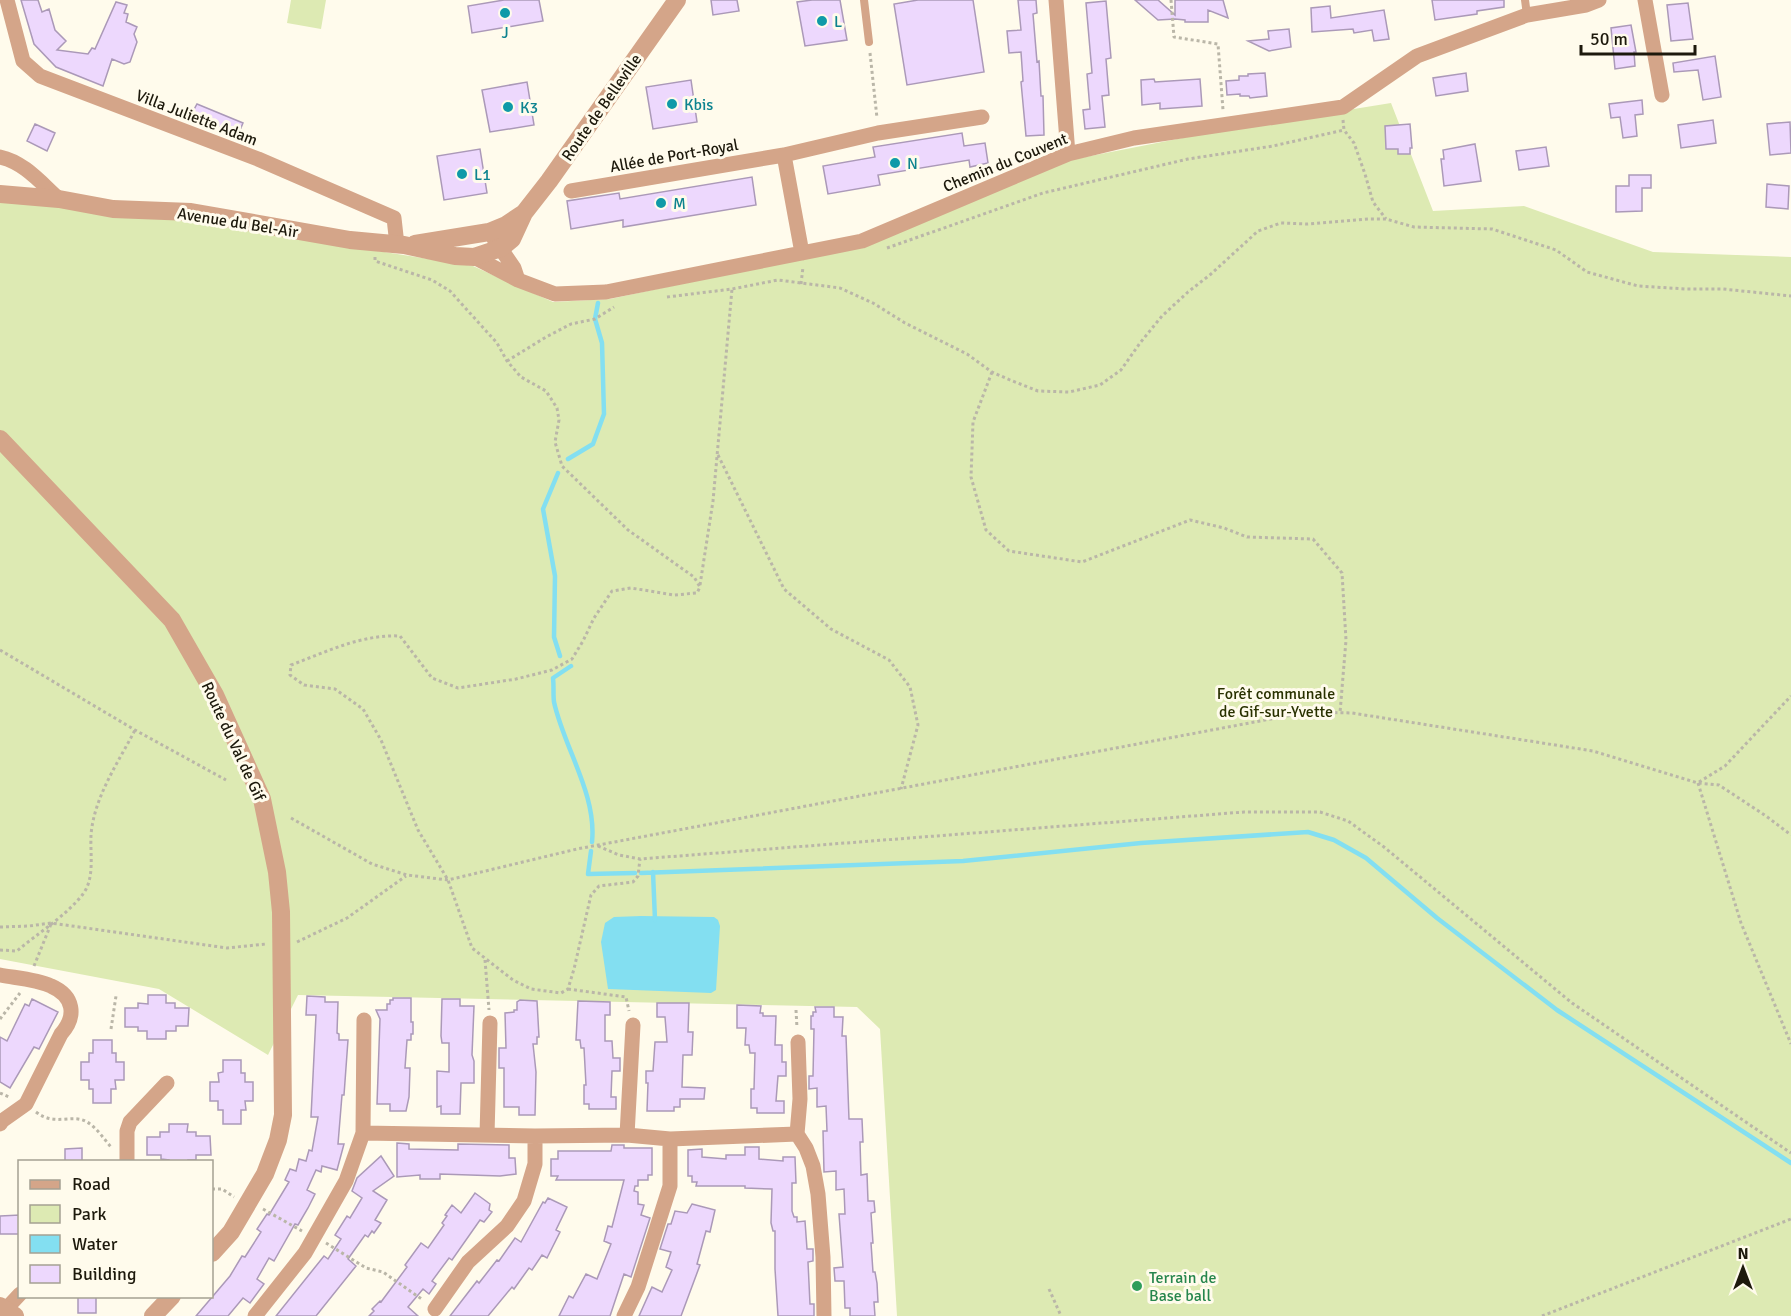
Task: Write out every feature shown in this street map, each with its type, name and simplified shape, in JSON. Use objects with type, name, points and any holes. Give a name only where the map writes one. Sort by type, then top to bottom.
[{"type":"street","name":"Villa Juliette Adam","points":[[7,0],[23,61],[40,76],[258,159],[394,219],[401,245]]},
{"type":"street","name":"Route de Belleville","points":[[507,243],[524,213],[677,0]]},
{"type":"street","points":[[1056,0],[1068,154]]},
{"type":"street","name":"Chemin du Couvent","points":[[474,257],[516,274],[555,294],[606,292],[862,241],[1068,154],[1134,138],[1343,106],[1417,56],[1526,8],[1586,5],[1599,0]]},
{"type":"street","points":[[1646,0],[1662,95]]},
{"type":"street","name":"Allée de Port-Royal","points":[[571,191],[784,155],[878,133],[982,117]]},
{"type":"street","points":[[784,155],[802,253]]},
{"type":"street","points":[[0,157],[8,158],[26,169],[59,199]]},
{"type":"street","name":"Avenue du Bel-Air","points":[[0,194],[59,199],[113,209],[191,212],[350,240],[401,245]]},
{"type":"street","name":"Route de Belleville","points":[[401,245],[489,232],[506,225],[524,213]]},
{"type":"street","points":[[489,232],[507,243],[516,274]]},
{"type":"street","points":[[450,238],[448,245],[455,256]]},
{"type":"street","points":[[401,245],[455,256],[474,257],[507,243]]},
{"type":"street","name":"Route du Val de Gif","points":[[0,439],[172,621],[215,695],[262,799],[277,872],[281,912],[283,1115],[278,1140],[272,1153],[256,1169],[243,1201],[221,1227],[213,1250]]},
{"type":"street","points":[[0,975],[50,985],[63,994],[70,1003],[72,1014],[68,1026],[60,1034],[26,1104],[0,1124]]},
{"type":"street","points":[[255,1316],[305,1253],[346,1181],[363,1133],[364,1020]]},
{"type":"street","points":[[487,1135],[490,1023]]},
{"type":"street","points":[[627,1135],[633,1025]]},
{"type":"street","points":[[798,1042],[801,1099],[797,1134],[813,1166],[818,1194],[823,1257],[824,1316]]},
{"type":"street","points":[[127,1160],[127,1131],[130,1122],[167,1083]]},
{"type":"street","points":[[363,1133],[627,1135],[670,1139],[797,1134]]},
{"type":"street","points":[[435,1309],[468,1262],[507,1226],[524,1201],[535,1164],[535,1136]]},
{"type":"street","points":[[624,1316],[638,1287],[670,1186],[670,1139]]},
{"type":"street","points":[[7,1310],[18,1296]]},
{"type":"street","points":[[153,1316],[170,1298]]},
{"type":"lane","points":[[864,0],[869,42]]},
{"type":"path","points":[[1171,0],[1174,37],[1218,44],[1224,124]]},
{"type":"path","points":[[869,42],[878,133]]},
{"type":"path","points":[[1343,106],[1344,130],[1354,143],[1372,202],[1386,219]]},
{"type":"path","points":[[883,249],[1043,192],[1188,159],[1273,146],[1344,130]]},
{"type":"path","points":[[658,298],[732,289],[778,280],[840,288],[873,303],[904,323],[967,354],[992,372],[1038,391],[1070,393],[1100,385],[1121,370],[1162,316],[1258,231],[1281,223],[1307,224],[1386,219],[1414,227],[1492,229],[1557,250],[1587,272],[1638,286],[1723,289],[1791,296]]},
{"type":"path","points":[[375,243],[375,261],[432,280],[450,291],[497,343],[507,362],[520,377],[546,392],[557,408],[559,420],[555,442],[562,466],[628,530],[694,577],[700,587]]},
{"type":"path","points":[[633,1025],[626,997],[568,989],[561,993],[531,989],[513,980],[472,948],[448,880],[418,830],[381,740],[363,709],[335,689],[304,685],[290,675],[291,665],[350,643],[383,635],[400,636],[432,678],[458,688],[516,680],[552,670],[572,658],[612,591],[631,588],[674,595],[698,594],[718,455],[732,289]]},
{"type":"path","points":[[507,362],[546,337],[572,324],[595,319],[616,305]]},
{"type":"path","points":[[992,372],[974,422],[971,477],[987,530],[1009,551],[1082,562],[1190,520],[1224,528],[1247,537],[1313,538],[1342,573],[1346,640],[1340,713]]},
{"type":"path","points":[[718,455],[784,589],[831,629],[889,660],[909,687],[918,725],[901,789]]},
{"type":"path","points":[[0,650],[135,730],[226,780]]},
{"type":"path","points":[[1698,783],[1725,766],[1791,696]]},
{"type":"path","points":[[291,818],[372,864],[407,875],[448,880],[577,849],[1308,712],[1340,713],[1593,751],[1698,783],[1719,785],[1791,835]]},
{"type":"path","points":[[0,950],[17,951],[64,913],[83,893],[89,882],[91,836],[97,806],[135,730]]},
{"type":"path","points":[[1698,783],[1741,923],[1791,1044]]},
{"type":"path","points":[[598,846],[618,855],[640,859],[1244,812],[1320,812],[1348,821],[1572,1003],[1791,1153]]},
{"type":"path","points":[[568,989],[591,895],[599,886],[633,882],[638,876],[640,859]]},
{"type":"path","points":[[290,945],[347,918],[407,875]]},
{"type":"path","points":[[0,927],[51,923],[227,948],[270,943]]},
{"type":"path","points":[[485,960],[490,1023]]},
{"type":"path","points":[[111,1029],[116,996]]},
{"type":"path","points":[[0,1093],[26,1104],[44,1119],[81,1119],[89,1122],[117,1153],[127,1160]]},
{"type":"path","points":[[213,1189],[222,1189],[314,1238],[322,1240],[366,1268],[383,1272],[435,1309]]},
{"type":"path","points":[[1542,1316],[1791,1219]]},
{"type":"path","points":[[1049,1289],[1061,1316]]},
{"type":"green space","points":[[291,0],[326,0],[321,29],[287,23]]},
{"type":"green space","name":"Forêt communale de Gif-sur-Yvette","points":[[1391,103],[1433,211],[1524,206],[1653,252],[1791,257],[1791,1316],[897,1316],[880,1029],[857,1007],[298,995],[268,1055],[159,989],[0,959],[0,194],[473,266],[553,302],[610,299],[873,243],[1070,160],[1218,131]]},
{"type":"water","points":[[614,917],[714,917],[718,920],[720,926],[716,990],[711,993],[608,989],[601,942],[605,923]]},
{"type":"building","points":[[21,0],[38,0],[42,12],[49,9],[55,30],[66,41],[57,50],[88,54],[92,48],[95,49],[116,2],[127,5],[124,13],[128,14],[126,22],[137,27],[134,34],[137,42],[130,62],[124,64],[112,59],[103,86],[56,67],[34,44]]},
{"type":"building","name":"J","points":[[504,0],[539,0],[543,21],[472,33],[468,6]]},
{"type":"building","points":[[711,0],[737,0],[739,11],[713,15]]},
{"type":"building","name":"L","points":[[840,0],[847,40],[805,46],[797,2]]},
{"type":"building","points":[[918,0],[973,0],[984,72],[907,85],[894,4]]},
{"type":"building","points":[[1018,0],[1036,0],[1037,13],[1033,14],[1041,96],[1043,96],[1044,135],[1026,136],[1021,52],[1009,53],[1007,31],[1021,30]]},
{"type":"building","points":[[1135,0],[1158,0],[1175,15],[1175,0],[1223,0],[1228,18],[1208,10],[1208,22],[1158,20]]},
{"type":"building","points":[[1432,0],[1504,0],[1504,7],[1477,11],[1477,14],[1435,20]]},
{"type":"building","points":[[1106,1],[1111,58],[1106,59],[1109,95],[1102,96],[1105,127],[1085,129],[1083,110],[1090,109],[1087,74],[1092,73],[1086,3]]},
{"type":"building","points":[[1688,3],[1693,39],[1671,41],[1667,5]]},
{"type":"building","points":[[1330,6],[1331,18],[1384,10],[1389,39],[1374,41],[1372,30],[1354,33],[1353,29],[1312,32],[1311,8]]},
{"type":"building","points":[[1631,25],[1636,52],[1634,52],[1635,66],[1615,69],[1611,28]]},
{"type":"building","points":[[1289,29],[1291,47],[1269,51],[1248,41],[1269,39],[1268,31]]},
{"type":"building","points":[[1715,56],[1721,97],[1703,100],[1698,70],[1674,72],[1673,63]]},
{"type":"building","points":[[1265,73],[1267,96],[1250,98],[1240,96],[1240,94],[1227,95],[1226,81],[1239,80],[1239,76],[1248,76],[1248,74]]},
{"type":"building","points":[[1466,73],[1468,91],[1436,96],[1433,78]]},
{"type":"building","points":[[1154,79],[1155,82],[1200,79],[1202,106],[1160,109],[1160,103],[1142,105],[1141,80]]},
{"type":"building","name":"Kbis","points":[[691,80],[697,122],[653,129],[646,87]]},
{"type":"building","name":"K3","points":[[527,82],[534,125],[490,132],[482,90]]},
{"type":"building","points":[[1642,100],[1643,114],[1635,115],[1637,136],[1623,138],[1620,117],[1611,118],[1609,104]]},
{"type":"building","points":[[197,104],[243,123],[238,135],[191,115]]},
{"type":"building","points":[[1713,120],[1716,143],[1681,148],[1678,125]]},
{"type":"building","points":[[1790,122],[1791,153],[1770,155],[1767,124]]},
{"type":"building","points":[[35,124],[55,133],[47,151],[27,141]]},
{"type":"building","points":[[1410,124],[1412,148],[1410,148],[1410,154],[1398,154],[1398,149],[1386,149],[1385,126]]},
{"type":"building","name":"N","points":[[962,133],[964,146],[985,143],[988,163],[970,167],[969,160],[878,175],[880,185],[828,194],[823,166],[875,157],[873,147]]},
{"type":"building","points":[[1475,144],[1481,181],[1444,186],[1441,159],[1444,159],[1443,150]]},
{"type":"building","points":[[1546,147],[1549,166],[1519,170],[1516,151]]},
{"type":"building","name":"L1","points":[[480,149],[487,193],[444,200],[437,156]]},
{"type":"building","points":[[1629,175],[1651,175],[1651,188],[1642,188],[1642,211],[1616,212],[1616,186],[1629,186]]},
{"type":"building","name":"M","points":[[752,177],[756,205],[623,227],[623,220],[571,229],[567,201],[619,193],[620,199]]},
{"type":"building","points":[[1767,184],[1789,186],[1788,209],[1766,207]]},
{"type":"building","points":[[148,995],[166,995],[166,1003],[175,1003],[175,1008],[189,1008],[188,1026],[176,1026],[176,1031],[166,1031],[166,1039],[147,1039],[147,1031],[138,1031],[138,1027],[125,1027],[125,1008],[138,1008],[138,1003],[148,1004]]},
{"type":"building","points":[[307,996],[325,997],[325,1002],[338,1002],[337,1033],[339,1040],[348,1040],[338,1144],[344,1144],[337,1170],[322,1166],[321,1172],[316,1170],[307,1190],[315,1194],[274,1261],[269,1258],[257,1279],[264,1284],[250,1303],[243,1298],[228,1316],[196,1316],[230,1276],[242,1256],[245,1257],[261,1232],[257,1229],[267,1214],[269,1215],[289,1182],[285,1180],[290,1169],[296,1171],[299,1159],[306,1161],[309,1150],[312,1151],[318,1117],[311,1117],[316,1015],[306,1015]]},
{"type":"building","points":[[393,998],[411,998],[413,1034],[411,1034],[411,1040],[407,1040],[405,1068],[410,1068],[406,1111],[390,1111],[390,1104],[377,1104],[380,1019],[376,1010],[387,1010],[387,1004],[390,1004]]},
{"type":"building","points":[[32,999],[58,1012],[39,1049],[34,1047],[10,1088],[0,1082],[0,1037],[7,1041],[25,1004],[29,1006]]},
{"type":"building","points":[[442,999],[460,999],[460,1006],[474,1006],[472,1055],[474,1083],[461,1083],[460,1114],[441,1114],[441,1106],[437,1107],[437,1071],[449,1072],[449,1043],[442,1043],[441,1036]]},
{"type":"building","points":[[520,1000],[537,1001],[539,1037],[537,1037],[537,1044],[533,1044],[536,1072],[535,1115],[519,1115],[519,1107],[504,1107],[504,1068],[499,1068],[499,1048],[506,1048],[505,1013],[517,1010],[517,1002]]},
{"type":"building","points":[[578,1001],[610,1002],[610,1015],[605,1015],[605,1041],[612,1041],[613,1058],[620,1058],[620,1071],[612,1071],[611,1097],[616,1097],[616,1109],[589,1109],[589,1104],[584,1104],[584,1085],[586,1085],[584,1048],[581,1048],[580,1040],[576,1040]]},
{"type":"building","points":[[657,1003],[689,1003],[688,1032],[693,1032],[692,1055],[683,1055],[682,1087],[705,1088],[704,1099],[680,1099],[680,1107],[674,1107],[674,1111],[647,1111],[646,1071],[653,1071],[655,1042],[667,1042],[665,1017],[657,1017]]},
{"type":"building","points":[[737,1005],[761,1006],[760,1013],[763,1013],[763,1016],[776,1016],[775,1045],[782,1045],[782,1062],[786,1062],[786,1076],[778,1076],[776,1101],[784,1101],[784,1113],[757,1113],[757,1108],[751,1108],[755,1053],[750,1053],[749,1045],[745,1045],[746,1028],[737,1028]]},
{"type":"building","points":[[815,1007],[834,1007],[834,1017],[843,1017],[842,1036],[846,1036],[849,1119],[862,1119],[861,1175],[867,1174],[868,1201],[874,1201],[875,1212],[871,1213],[873,1243],[871,1243],[873,1272],[875,1272],[877,1283],[878,1302],[874,1302],[875,1316],[850,1316],[850,1308],[845,1308],[844,1281],[835,1281],[834,1268],[843,1267],[839,1214],[845,1214],[844,1189],[836,1190],[836,1171],[824,1172],[823,1131],[827,1131],[826,1106],[817,1107],[817,1088],[809,1089],[809,1076],[813,1076],[814,1029],[811,1029],[811,1016],[813,1012],[816,1012]]},
{"type":"building","points":[[93,1040],[112,1040],[112,1053],[116,1053],[116,1062],[124,1062],[124,1080],[115,1080],[116,1089],[111,1089],[111,1103],[93,1103],[93,1089],[89,1089],[89,1080],[81,1080],[81,1062],[89,1062],[89,1053],[93,1053]]},
{"type":"building","points":[[223,1060],[241,1060],[241,1073],[245,1073],[245,1082],[253,1082],[253,1101],[245,1101],[246,1110],[241,1110],[241,1124],[223,1124],[223,1110],[218,1110],[218,1101],[210,1101],[210,1082],[219,1082],[218,1073],[223,1072]]},
{"type":"building","points":[[169,1124],[188,1124],[187,1132],[196,1132],[196,1136],[210,1136],[211,1155],[196,1155],[196,1160],[169,1160],[161,1159],[161,1155],[147,1155],[147,1137],[160,1137],[160,1132],[169,1132]]},
{"type":"building","points":[[397,1143],[409,1144],[409,1149],[458,1150],[458,1144],[509,1145],[509,1158],[515,1158],[516,1174],[500,1176],[440,1174],[440,1179],[420,1179],[420,1175],[397,1177]]},
{"type":"building","points":[[612,1145],[624,1145],[624,1148],[652,1148],[652,1175],[648,1175],[648,1180],[638,1180],[638,1186],[635,1186],[634,1191],[638,1192],[638,1204],[644,1205],[641,1215],[650,1218],[631,1277],[624,1274],[610,1316],[559,1316],[569,1296],[573,1298],[586,1274],[597,1279],[611,1244],[604,1241],[608,1226],[612,1227],[624,1180],[556,1180],[558,1176],[551,1176],[551,1159],[558,1159],[558,1151],[611,1151]]},
{"type":"building","points":[[745,1147],[759,1147],[759,1159],[783,1161],[783,1157],[795,1157],[796,1183],[792,1183],[792,1211],[794,1217],[797,1217],[797,1222],[805,1221],[807,1249],[813,1249],[813,1261],[808,1262],[810,1304],[814,1304],[814,1316],[778,1316],[775,1231],[771,1223],[772,1189],[745,1188],[745,1186],[696,1186],[697,1182],[692,1182],[692,1176],[688,1176],[688,1150],[702,1149],[702,1157],[726,1159],[726,1155],[745,1155]]},
{"type":"building","points":[[82,1148],[82,1160],[65,1160],[65,1149]]},
{"type":"building","points":[[381,1156],[394,1176],[373,1191],[387,1200],[375,1220],[381,1223],[374,1233],[372,1231],[368,1237],[365,1235],[348,1259],[356,1266],[316,1316],[276,1316],[324,1256],[328,1259],[341,1239],[335,1235],[347,1216],[350,1218],[362,1198],[352,1191],[357,1178]]},
{"type":"building","points":[[475,1193],[490,1204],[489,1210],[492,1212],[484,1222],[480,1220],[452,1260],[449,1258],[432,1281],[436,1284],[429,1294],[423,1289],[408,1307],[418,1316],[369,1316],[374,1311],[372,1309],[381,1302],[407,1267],[405,1265],[421,1243],[428,1248],[444,1225],[442,1223],[447,1216],[445,1215],[452,1205],[461,1213]]},
{"type":"building","points":[[548,1198],[567,1207],[556,1230],[560,1232],[547,1258],[542,1255],[532,1270],[529,1268],[514,1289],[512,1287],[488,1316],[450,1316],[477,1281],[479,1283],[497,1260],[499,1261],[515,1238],[521,1242],[543,1202],[545,1203]]},
{"type":"building","points":[[692,1204],[715,1210],[710,1232],[706,1231],[697,1264],[700,1265],[681,1316],[639,1316],[652,1287],[662,1292],[672,1270],[666,1267],[671,1252],[660,1249],[668,1224],[671,1224],[675,1211],[687,1213]]},
{"type":"building","points":[[18,1215],[18,1234],[0,1234],[0,1216]]},
{"type":"building","points":[[78,1298],[96,1298],[96,1313],[78,1313]]},
{"type":"waterway","points":[[568,459],[593,444],[604,414],[602,343],[595,319],[598,303]]},
{"type":"waterway","points":[[558,473],[543,509],[555,576],[554,637],[560,656]]},
{"type":"waterway","points":[[571,666],[553,678],[554,702],[590,806],[592,842]]},
{"type":"waterway","points":[[641,873],[963,861],[1141,843],[1308,832],[1334,840],[1366,858],[1437,918],[1557,1010],[1791,1163]]},
{"type":"waterway","points":[[591,851],[588,874],[635,873]]},
{"type":"waterway","points":[[653,872],[655,920]]},
{"type":"place","name":"J","points":[[505,13]]},
{"type":"place","name":"L","points":[[822,21]]},
{"type":"place","name":"Kbis","points":[[672,104]]},
{"type":"place","name":"K3","points":[[508,107]]},
{"type":"place","name":"N","points":[[895,163]]},
{"type":"place","name":"L1","points":[[462,174]]},
{"type":"place","name":"M","points":[[661,203]]},
{"type":"place","name":"Terrain de Base ball","points":[[1137,1286]]}]
